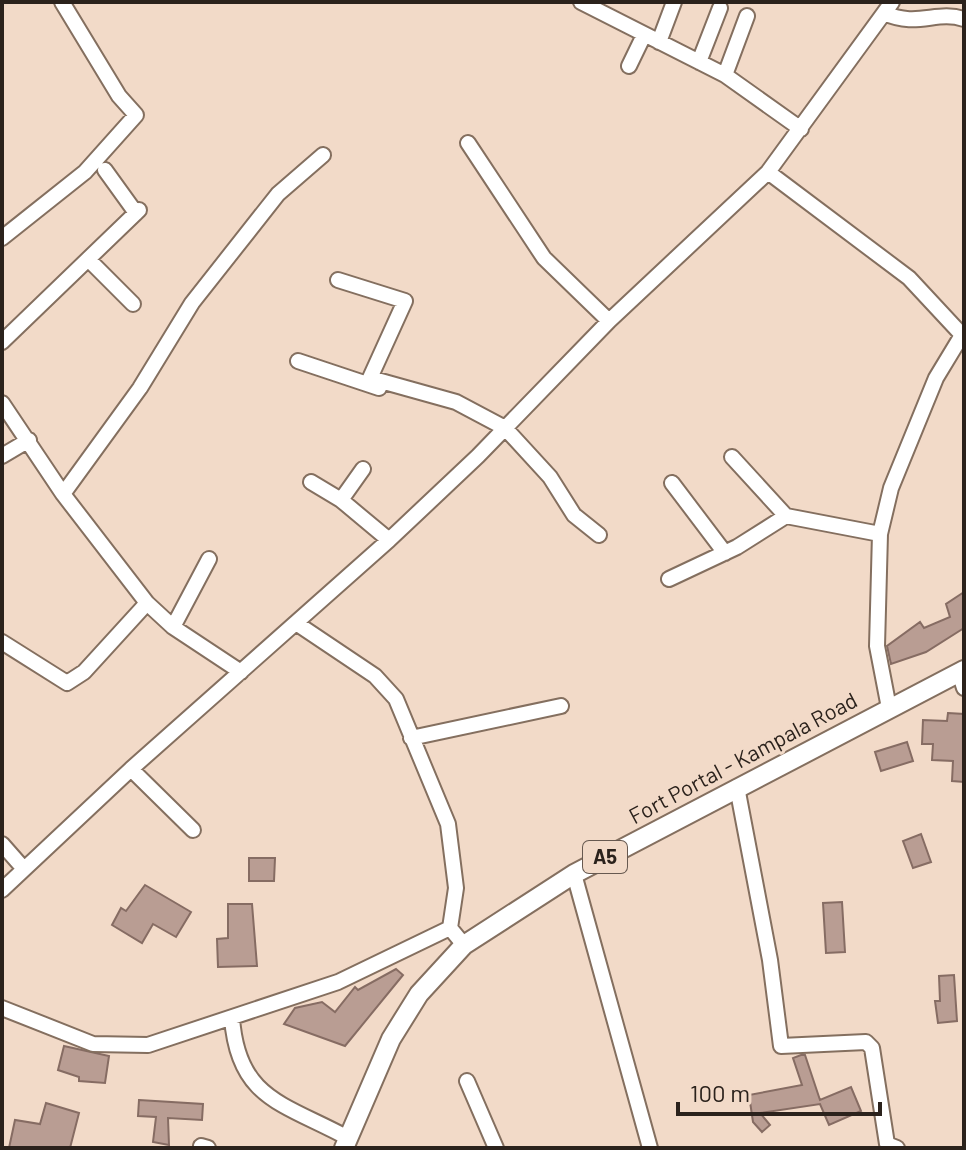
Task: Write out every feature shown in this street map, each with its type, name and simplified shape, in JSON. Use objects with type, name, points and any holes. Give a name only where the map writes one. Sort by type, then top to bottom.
[{"type":"main road","name":"Fort Portal - Kampala Road","points":[[346,1143],[391,1039],[419,994],[464,945],[574,874],[889,708],[962,677]]},
{"type":"street","points":[[581,2],[725,75],[801,129]]},
{"type":"street","points":[[659,42],[674,2]]},
{"type":"street","points":[[2,238],[85,172],[136,115],[119,96],[70,4]]},
{"type":"street","points":[[699,62],[720,8]]},
{"type":"street","points":[[2,890],[131,769],[389,540],[505,428],[609,321],[768,172],[888,8],[916,21],[951,15],[964,19]]},
{"type":"street","points":[[725,75],[747,16]]},
{"type":"street","points":[[629,66],[644,35]]},
{"type":"street","points":[[468,143],[544,258],[609,321]]},
{"type":"street","points":[[63,494],[140,388],[192,303],[278,194],[323,155]]},
{"type":"street","points":[[2,342],[138,212],[105,170]]},
{"type":"street","points":[[768,172],[909,278],[963,336],[925,405],[891,488],[880,534],[877,646],[889,708]]},
{"type":"street","points":[[89,260],[133,304]]},
{"type":"street","points":[[338,280],[405,301],[370,378],[456,402],[505,428],[550,477],[574,515],[599,535]]},
{"type":"street","points":[[298,361],[378,390],[382,381]]},
{"type":"street","points":[[2,403],[63,494],[147,603],[173,627],[241,672]]},
{"type":"street","points":[[2,456],[29,440]]},
{"type":"street","points":[[732,457],[786,516],[880,534]]},
{"type":"street","points":[[341,500],[363,469]]},
{"type":"street","points":[[311,482],[341,500],[389,540]]},
{"type":"street","points":[[672,483],[725,553]]},
{"type":"street","points":[[669,579],[725,553],[786,516]]},
{"type":"street","points":[[173,627],[209,559]]},
{"type":"street","points":[[2,642],[67,683],[84,672],[147,603]]},
{"type":"street","points":[[296,623],[375,676],[396,699],[448,824],[456,888],[450,928],[464,945]]},
{"type":"street","points":[[411,738],[561,706]]},
{"type":"street","points":[[131,769],[193,830]]},
{"type":"street","points":[[737,787],[770,960],[781,1046],[866,1042],[872,1048],[887,1144],[897,1148]]},
{"type":"street","points":[[2,844],[24,869]]},
{"type":"street","points":[[574,874],[650,1148]]},
{"type":"street","points":[[2,1008],[83,1041],[123,1047],[148,1045],[338,982],[450,928]]},
{"type":"street","points":[[232,1018],[234,1049],[252,1083],[346,1143]]},
{"type":"street","points":[[467,1081],[496,1148]]},
{"type":"building","points":[[964,592],[964,628],[926,652],[891,664],[887,646],[920,622],[924,628],[950,617],[946,604]]},
{"type":"building","points":[[948,713],[964,714],[964,782],[952,781],[953,761],[932,760],[933,744],[922,744],[923,720],[947,721]]},
{"type":"building","points":[[907,742],[913,761],[881,771],[875,752]]},
{"type":"building","points":[[921,834],[931,862],[913,868],[903,841]]},
{"type":"building","points":[[249,858],[275,858],[274,881],[249,881]]},
{"type":"building","points":[[145,885],[191,912],[176,937],[153,924],[142,943],[112,925],[121,908],[126,911]]},
{"type":"building","points":[[842,902],[845,952],[826,953],[823,903]]},
{"type":"building","points":[[228,904],[252,904],[257,966],[218,967],[217,939],[228,938]]},
{"type":"building","points":[[396,969],[403,975],[345,1046],[284,1024],[295,1008],[322,1002],[335,1012],[355,987],[358,990]]},
{"type":"building","points":[[954,975],[957,1021],[938,1023],[935,1001],[940,1001],[939,976]]},
{"type":"building","points":[[64,1046],[109,1056],[105,1083],[79,1081],[79,1077],[58,1070]]},
{"type":"building","points":[[805,1055],[820,1100],[851,1087],[861,1111],[829,1125],[820,1104],[760,1113],[770,1125],[762,1132],[753,1122],[749,1095],[802,1085],[793,1058]]},
{"type":"building","points":[[139,1100],[203,1104],[202,1120],[168,1118],[169,1145],[153,1142],[156,1117],[138,1116]]},
{"type":"building","points":[[46,1103],[79,1113],[70,1148],[9,1148],[15,1120],[40,1124]]}]
